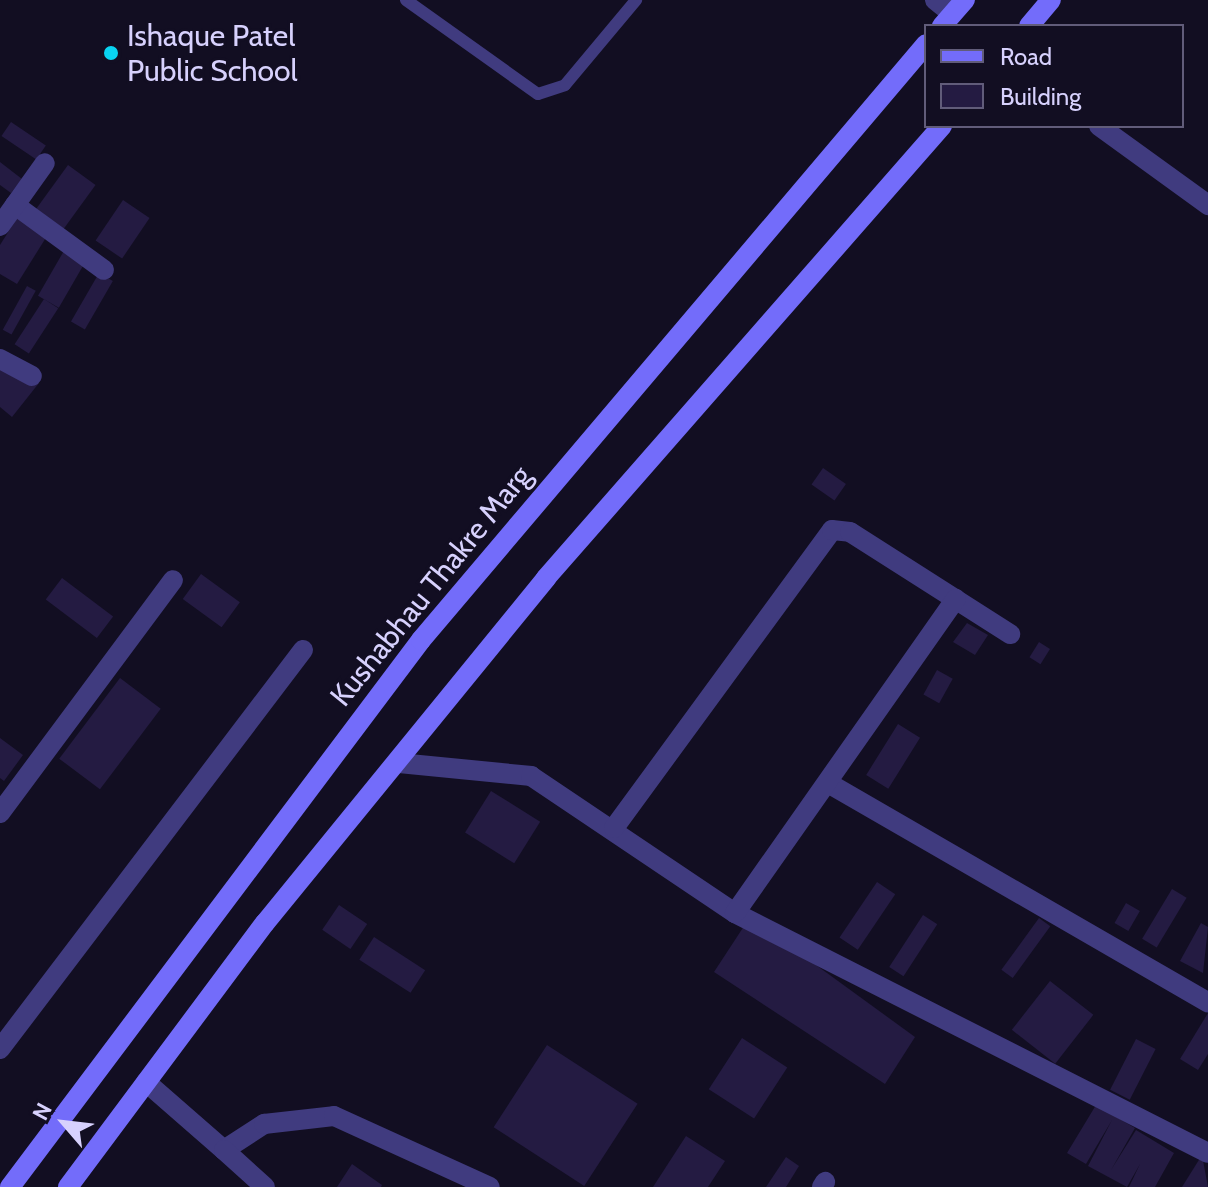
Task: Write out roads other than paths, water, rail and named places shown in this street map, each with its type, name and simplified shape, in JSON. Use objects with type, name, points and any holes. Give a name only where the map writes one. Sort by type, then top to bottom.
[{"type":"main road","points":[[1031,24],[1051,0]]},
{"type":"main road","name":"Kushabhau Thakre Marg","points":[[10,1187],[421,640],[924,46]]},
{"type":"main road","points":[[68,1187],[265,923],[399,763],[546,578],[940,128]]},
{"type":"street","points":[[935,0],[953,13]]},
{"type":"street","points":[[1102,128],[1208,205]]},
{"type":"street","points":[[0,226],[45,163]]},
{"type":"street","points":[[15,205],[104,270]]},
{"type":"street","points":[[0,359],[32,376]]},
{"type":"street","points":[[614,828],[832,530],[850,532],[1010,634]]},
{"type":"street","points":[[0,813],[173,580]]},
{"type":"street","points":[[735,913],[956,599]]},
{"type":"street","points":[[0,1049],[303,650]]},
{"type":"street","points":[[399,763],[531,776],[614,828],[735,913],[1208,1153]]},
{"type":"street","points":[[828,783],[1208,1002]]},
{"type":"street","points":[[146,1082],[265,1187]]},
{"type":"street","points":[[224,1150],[264,1124],[334,1116],[490,1187]]},
{"type":"lane","points":[[406,0],[538,94],[565,85],[636,0]]},
{"type":"place","name":"Ishaque Patel Public School","points":[[111,53]]}]
